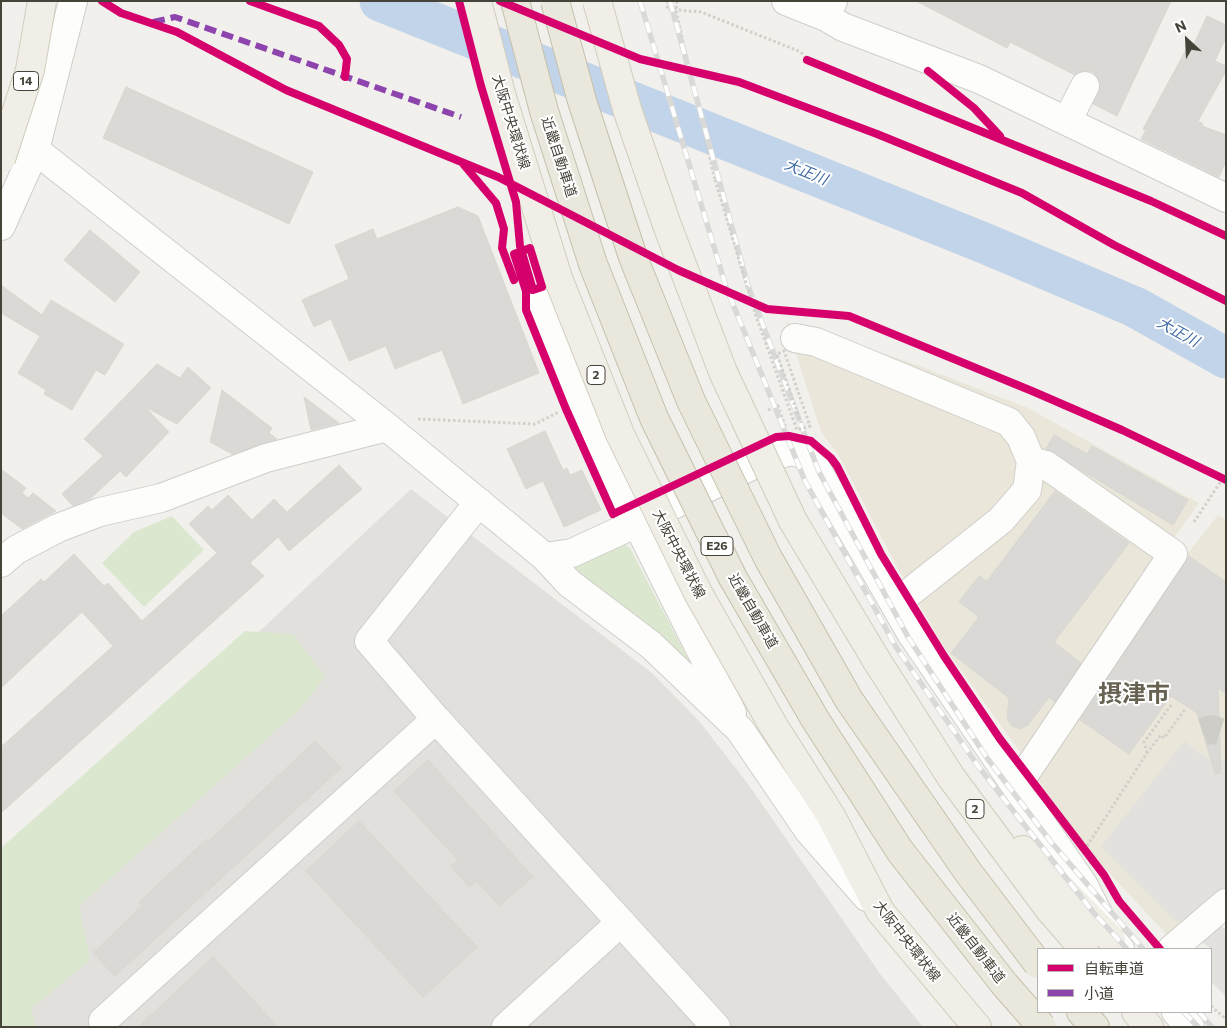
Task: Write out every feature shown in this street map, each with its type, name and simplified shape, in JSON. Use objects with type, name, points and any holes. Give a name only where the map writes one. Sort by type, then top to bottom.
[{"type":"highway","name":"近畿自動車道","points":[[515,1],[544,111],[594,264],[654,418],[733,578],[815,719],[900,851],[1005,985],[1042,1027]]},
{"type":"highway","points":[[555,1],[582,101],[633,257],[691,401],[768,558],[849,700],[962,865],[1037,963]]},
{"type":"highway","points":[[1082,1013],[1095,1027]]},
{"type":"main road","name":"14","points":[[1,159],[30,70],[42,1]]},
{"type":"main road","name":"大阪中央環状線","points":[[477,1],[501,94],[558,278],[620,434],[698,593],[773,725],[831,816],[880,911],[977,1027]]},
{"type":"main road","name":"2","points":[[597,1],[630,118],[667,225],[722,372],[793,521],[877,661],[951,778],[1049,908],[1083,948]]},
{"type":"main road","points":[[951,778],[1116,944]]},
{"type":"main road","points":[[1137,1013],[1149,1027]]},
{"type":"street","points":[[1,226],[35,150],[73,1]]},
{"type":"street","points":[[786,1],[830,9],[843,27],[979,79],[1226,198]]},
{"type":"street","points":[[1067,121],[1085,86]]},
{"type":"street","points":[[1,123],[398,423],[479,502],[545,557],[569,583],[650,645],[740,730]]},
{"type":"street","points":[[540,300],[582,402],[637,523],[740,730],[809,831],[880,911]]},
{"type":"street","points":[[795,338],[816,342],[1008,422],[1021,437],[1031,462],[1027,490],[1001,520],[895,604]]},
{"type":"street","points":[[1,563],[16,550],[58,528],[100,512],[161,498],[266,458],[398,423]]},
{"type":"street","points":[[545,557],[572,553],[637,523],[769,457],[792,451],[809,456],[911,633],[1084,886],[1116,944]]},
{"type":"street","points":[[1013,781],[1026,772],[1173,554],[1046,465],[1031,462]]},
{"type":"street","points":[[479,502],[369,641],[436,720],[716,1027]]},
{"type":"street","points":[[103,1021],[436,720]]},
{"type":"street","points":[[1173,948],[1222,911]]},
{"type":"street","points":[[506,1027],[621,922]]},
{"type":"street","points":[[1177,1013],[1190,1027]]},
{"type":"path","points":[[668,1],[667,9],[701,12],[801,52],[807,60]]},
{"type":"path","points":[[677,1],[676,11],[715,180],[756,316],[798,430],[810,426],[784,351],[777,354],[801,423]]},
{"type":"path","points":[[766,411],[778,406],[788,433]]},
{"type":"path","points":[[398,423],[535,424],[566,409]]},
{"type":"path","points":[[1194,522],[1223,478]]},
{"type":"path","points":[[1147,753],[1144,742],[1172,704]]},
{"type":"path","points":[[1085,850],[1147,753],[1161,735],[1164,738],[1186,708]]},
{"type":"path","points":[[1212,1007],[1226,1018]]},
{"type":"shaded area","points":[[786,322],[909,362],[1028,408],[1199,503],[1021,753],[944,647],[897,567],[839,456],[821,432]]},
{"type":"shaded area","points":[[411,489],[652,673],[699,721],[748,784],[881,975],[923,1027],[1,1027],[1,874]]},
{"type":"shaded area","points":[[1218,515],[1226,520],[1226,898],[1168,936],[1075,836],[1025,759]]},
{"type":"shaded area","points":[[1184,741],[1217,766],[1226,755],[1226,892],[1196,917],[1177,922],[1101,847]]},
{"type":"shaded area","points":[[1217,923],[1226,930],[1226,996],[1212,983],[1212,948],[1200,940]]},
{"type":"green space","points":[[172,516],[204,550],[144,607],[102,563],[134,532]]},
{"type":"green space","points":[[622,543],[630,548],[689,661],[686,664],[576,574],[576,567]]},
{"type":"green space","points":[[245,631],[293,634],[325,677],[298,711],[79,906],[90,960],[31,1009],[36,1027],[1,1027],[1,848]]},
{"type":"building","points":[[916,1],[1171,1],[1117,116],[1093,104],[1101,86],[1093,72],[1084,70],[1075,75],[1010,42],[1007,48]]},
{"type":"building","points":[[1207,16],[1226,25],[1226,37],[1215,61],[1226,66],[1226,71],[1198,121],[1203,124],[1202,126],[1226,135],[1226,161],[1219,177],[1141,139],[1146,130],[1143,129],[1188,46],[1192,48]]},
{"type":"building","points":[[126,87],[313,172],[289,224],[103,138]]},
{"type":"building","points":[[458,207],[478,216],[539,373],[463,404],[442,350],[395,369],[386,346],[349,361],[331,319],[314,327],[302,300],[349,279],[335,245],[373,229],[377,239]]},
{"type":"building","points":[[90,230],[140,272],[115,302],[64,260]]},
{"type":"building","points":[[1,285],[42,315],[51,300],[124,344],[105,375],[96,370],[72,410],[44,394],[46,390],[18,373],[40,336],[1,313]]},
{"type":"building","points":[[157,364],[180,378],[188,367],[211,388],[177,424],[145,407],[169,432],[126,477],[120,471],[90,499],[73,506],[62,494],[103,456],[84,439]]},
{"type":"building","points":[[222,390],[272,428],[269,433],[277,439],[232,454],[210,442]]},
{"type":"building","points":[[304,397],[339,423],[311,430]]},
{"type":"building","points":[[545,431],[563,470],[567,468],[570,475],[582,470],[601,510],[564,527],[543,481],[526,489],[507,449]]},
{"type":"building","points":[[1054,435],[1087,454],[1092,446],[1188,500],[1173,525],[1046,449]]},
{"type":"building","points":[[339,465],[362,489],[289,551],[278,537],[250,563],[264,576],[1,813],[1,747],[113,646],[82,612],[1,688],[1,616],[41,579],[44,582],[74,554],[104,586],[108,583],[142,621],[217,553],[189,524],[208,506],[212,510],[228,495],[252,520],[274,499],[287,512]]},
{"type":"building","points":[[1,469],[26,488],[22,493],[28,498],[33,493],[56,511],[22,529],[1,513]]},
{"type":"building","points":[[1055,491],[1129,543],[1054,642],[1081,663],[1055,702],[1049,697],[1028,725],[1020,729],[1012,726],[1007,719],[1009,698],[951,653],[979,617],[959,602],[979,576],[987,581]]},
{"type":"building","points":[[1189,556],[1226,582],[1226,694],[1218,688],[1221,773],[1215,774],[1197,713],[1171,696],[1129,754],[1080,720]]},
{"type":"building","points":[[315,741],[341,768],[115,976],[93,953],[142,906],[139,902],[207,839],[209,841]]},
{"type":"building","points":[[428,760],[533,877],[499,906],[477,881],[469,887],[451,866],[458,860],[394,791]]},
{"type":"building","points":[[359,821],[477,947],[423,997],[306,871]]},
{"type":"building","points":[[213,957],[278,1027],[138,1027]]},
{"type":"waterway","name":"大正川","points":[[380,1],[984,243],[1135,307],[1226,358]]},
{"type":"tunnel","points":[[1203,732],[1211,729],[1220,732]]},
{"type":"railway","points":[[640,1],[726,287],[805,481],[896,647],[978,766],[1093,912],[1126,948]]},
{"type":"railway","points":[[670,1],[748,286],[819,472],[908,637],[987,758],[1051,842],[1142,948]]},
{"type":"railway","points":[[1185,1013],[1198,1027]]},
{"type":"railway","points":[[1200,1013],[1212,1027]]},
{"type":"marked path","points":[[153,22],[175,17],[461,117]]},
{"type":"cycle path","points":[[102,1],[121,13],[177,32],[286,90],[498,177],[678,270],[767,309],[849,316],[1122,430],[1226,480]]},
{"type":"cycle path","points":[[250,1],[319,26],[339,45],[347,59],[345,77]]},
{"type":"cycle path","points":[[459,1],[481,86],[516,202],[522,251]]},
{"type":"cycle path","points":[[500,1],[640,59],[739,82],[877,134],[1022,193],[1114,245],[1226,301]]},
{"type":"cycle path","points":[[807,60],[1151,201],[1226,236]]},
{"type":"cycle path","points":[[928,71],[974,108],[1000,136]]},
{"type":"cycle path","points":[[464,165],[496,203],[504,229],[502,248],[514,280]]},
{"type":"cycle path","points":[[530,248],[542,287],[533,290],[522,251],[530,248]]},
{"type":"cycle path","points":[[522,251],[514,254],[526,291],[526,310],[566,409],[613,514],[776,437],[789,436],[811,441],[831,458],[837,466],[881,554],[944,656],[1000,739],[1104,875],[1119,901],[1159,948]]},
{"type":"district","name":"摂津市","points":[[1134,694]]}]
